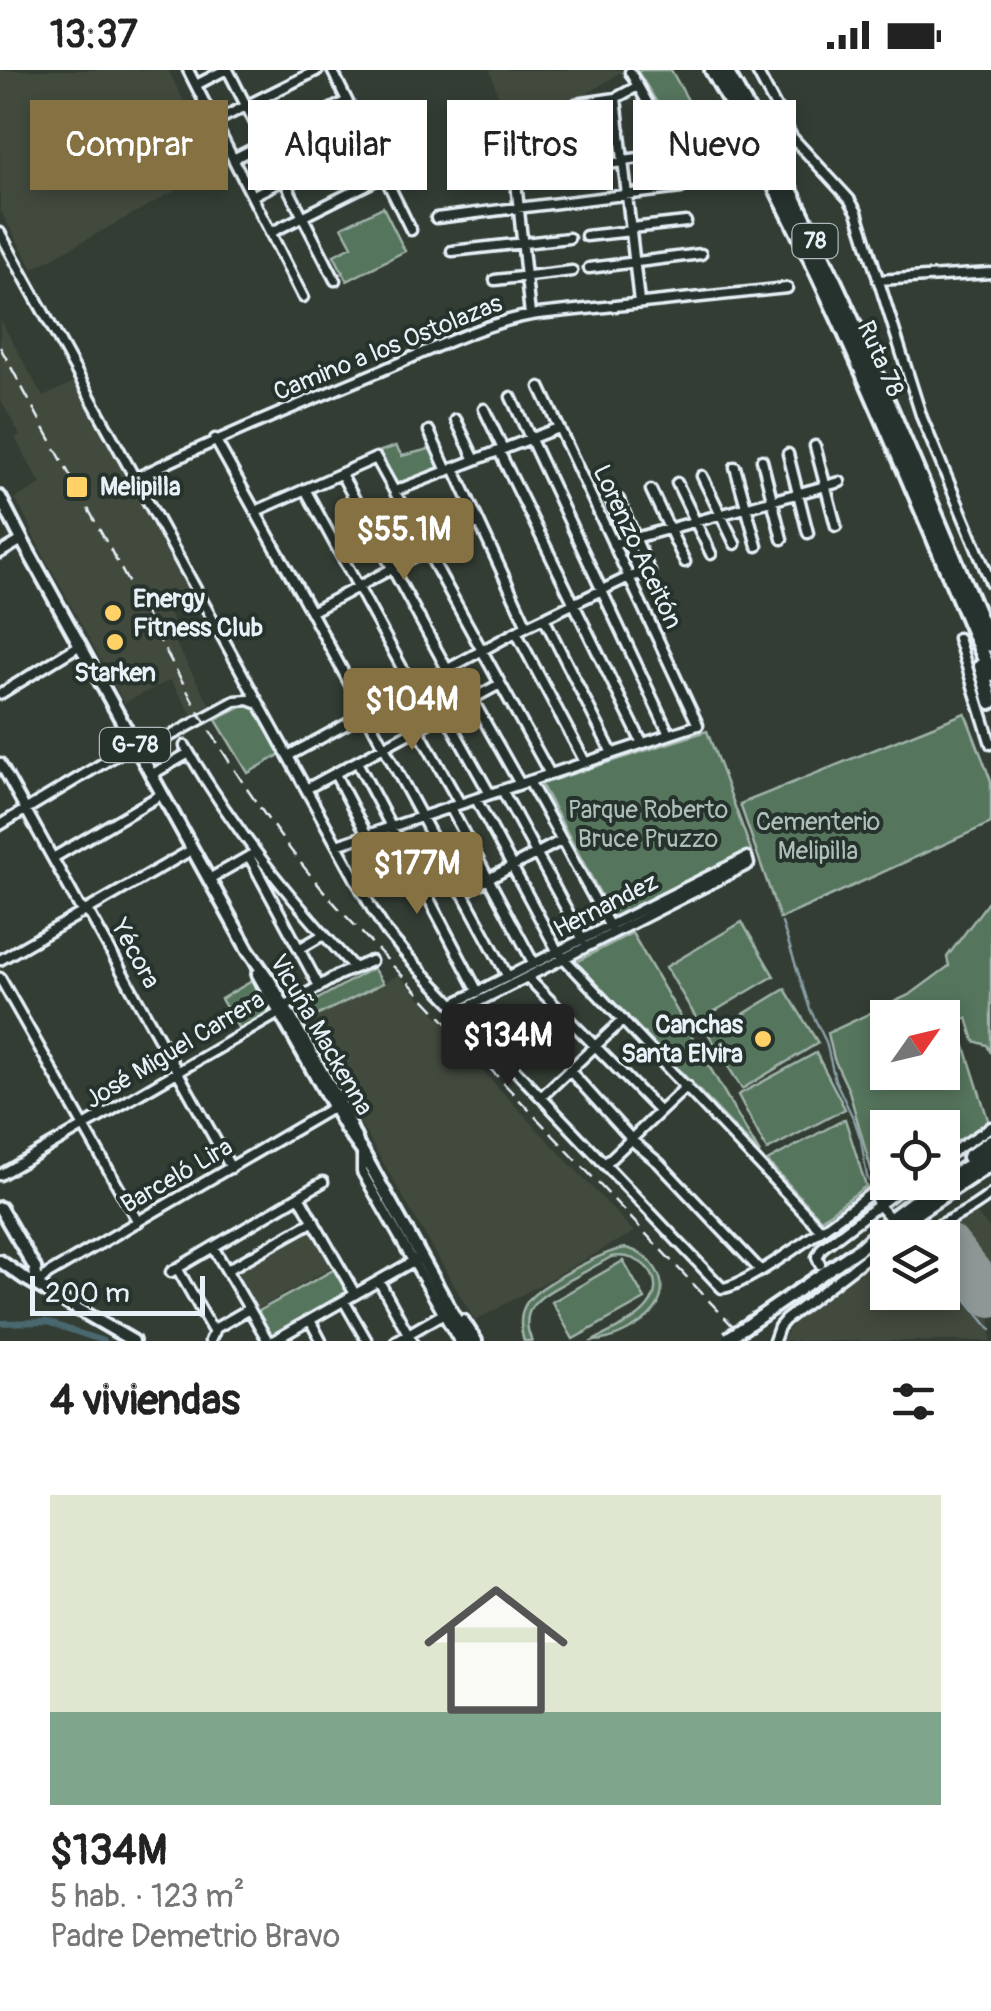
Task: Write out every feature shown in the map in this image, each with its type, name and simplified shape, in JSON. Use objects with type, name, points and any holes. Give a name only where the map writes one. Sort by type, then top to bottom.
[{"type":"highway","name":"Ruta 78","points":[[712,70],[806,250],[991,674]]},
{"type":"highway","name":"Ruta 78","points":[[725,70],[825,263],[991,641]]},
{"type":"highway","points":[[962,606],[991,702]]},
{"type":"highway","points":[[960,1168],[991,1141]]},
{"type":"highway","points":[[960,1172],[991,1152]]},
{"type":"highway","points":[[960,1178],[991,1166]]},
{"type":"highway","points":[[903,1220],[924,1200]]},
{"type":"main road","name":"Vicuña Mackenna","points":[[0,497],[257,972],[337,1106],[346,1129],[360,1146],[418,1259],[476,1341]]},
{"type":"main road","name":"Vicuña Mackenna","points":[[0,512],[22,540]]},
{"type":"main road","points":[[0,1208],[34,1268],[37,1285]]},
{"type":"main road","points":[[725,1339],[870,1242]]},
{"type":"main road","points":[[0,1260],[133,1341]]},
{"type":"main road","name":"Vicuña Mackenna","points":[[444,1296],[468,1341]]},
{"type":"street","points":[[188,70],[203,100]]},
{"type":"street","points":[[196,85],[226,70],[248,110]]},
{"type":"street","points":[[228,115],[318,70]]},
{"type":"street","points":[[332,70],[347,100]]},
{"type":"street","points":[[756,70],[792,137],[854,207],[922,418],[991,583]]},
{"type":"street","points":[[630,72],[646,100]]},
{"type":"street","points":[[603,100],[616,98],[638,86]]},
{"type":"street","points":[[616,98],[639,302]]},
{"type":"street","points":[[613,131],[620,130]]},
{"type":"street","points":[[228,149],[302,297]]},
{"type":"street","points":[[233,159],[248,152]]},
{"type":"street","points":[[613,162],[633,160]]},
{"type":"street","points":[[252,196],[264,190]]},
{"type":"street","points":[[289,190],[335,280]]},
{"type":"street","points":[[270,233],[356,190]]},
{"type":"street","points":[[391,190],[410,230]]},
{"type":"street","points":[[517,190],[530,315]]},
{"type":"street","points":[[436,218],[666,190]]},
{"type":"street","points":[[586,236],[686,222]]},
{"type":"street","points":[[0,233],[386,931],[724,1288],[760,1270],[872,1192],[889,1220]]},
{"type":"street","points":[[452,251],[569,238]]},
{"type":"street","points":[[588,268],[701,254]]},
{"type":"street","points":[[495,280],[572,271]]},
{"type":"street","points":[[878,280],[991,274]]},
{"type":"street","name":"Camino a los Ostolazas","points":[[136,478],[215,440],[436,347],[530,315],[787,288]]},
{"type":"street","name":"Lorenzo Aceitón","points":[[540,387],[698,725],[669,734]]},
{"type":"street","points":[[337,845],[669,734],[512,396]]},
{"type":"street","points":[[484,409],[572,604],[642,744]]},
{"type":"street","points":[[456,420],[474,460]]},
{"type":"street","points":[[394,491],[558,428]]},
{"type":"street","points":[[429,431],[479,522],[528,626]]},
{"type":"street","points":[[215,440],[508,977]]},
{"type":"street","points":[[814,446],[836,526]]},
{"type":"street","points":[[788,454],[808,532]]},
{"type":"street","points":[[256,512],[376,458],[550,774]]},
{"type":"street","points":[[762,460],[782,539]]},
{"type":"street","points":[[736,467],[757,546]]},
{"type":"street","points":[[341,474],[446,670]]},
{"type":"street","points":[[702,476],[735,544]]},
{"type":"street","points":[[613,544],[840,482]]},
{"type":"street","points":[[677,483],[711,554]]},
{"type":"street","points":[[305,490],[413,688]]},
{"type":"street","points":[[651,490],[685,562]]},
{"type":"street","points":[[311,612],[479,522]]},
{"type":"street","points":[[288,756],[516,632],[629,577],[645,574],[632,538]]},
{"type":"street","points":[[0,553],[22,540]]},
{"type":"street","points":[[544,618],[612,754]]},
{"type":"street","points":[[516,632],[585,762]]},
{"type":"street","points":[[958,638],[991,744]]},
{"type":"street","points":[[0,694],[80,646]]},
{"type":"street","points":[[306,789],[500,684]]},
{"type":"street","points":[[0,824],[250,686]]},
{"type":"street","points":[[472,699],[520,784]]},
{"type":"street","points":[[137,749],[235,700],[258,704]]},
{"type":"street","points":[[445,714],[490,794]]},
{"type":"street","points":[[418,729],[460,804]]},
{"type":"street","points":[[152,775],[187,749],[252,855],[319,986]]},
{"type":"street","name":"Yécora","points":[[0,762],[231,1168]]},
{"type":"street","points":[[357,762],[478,992]]},
{"type":"street","points":[[335,774],[367,835]]},
{"type":"street","points":[[530,781],[610,926]]},
{"type":"street","points":[[502,790],[583,940]]},
{"type":"street","points":[[53,858],[162,794]]},
{"type":"street","points":[[476,798],[560,956],[820,1230]]},
{"type":"street","points":[[450,807],[534,964]]},
{"type":"street","points":[[462,893],[562,840]]},
{"type":"street","points":[[0,960],[192,849]]},
{"type":"street","points":[[209,879],[252,855]]},
{"type":"street","points":[[252,855],[354,968]]},
{"type":"street","name":"Hernandez","points":[[457,1008],[478,992],[534,964],[560,956],[749,864],[746,856],[583,940],[560,956],[528,977],[457,1008]]},
{"type":"street","points":[[299,949],[323,934]]},
{"type":"street","name":"José Miguel Carrera","points":[[0,1176],[319,986],[371,961]]},
{"type":"street","points":[[528,977],[660,1112]]},
{"type":"street","points":[[0,978],[138,1222]]},
{"type":"street","points":[[541,1097],[623,1020]]},
{"type":"street","points":[[569,1070],[760,1270]]},
{"type":"street","points":[[605,1164],[687,1086]]},
{"type":"street","name":"Barceló Lira","points":[[37,1285],[48,1274],[337,1106]]},
{"type":"street","points":[[960,1147],[991,1127]]},
{"type":"street","name":"Vicuña Mackenna","points":[[360,1146],[362,1172],[418,1259],[458,1341]]},
{"type":"street","points":[[212,1337],[174,1270],[322,1182]]},
{"type":"street","points":[[951,1220],[991,1194]]},
{"type":"street","points":[[299,1196],[356,1294]]},
{"type":"street","points":[[820,1264],[820,1251],[884,1200]]},
{"type":"street","points":[[859,1202],[865,1216]]},
{"type":"street","points":[[226,1270],[314,1221]]},
{"type":"street","points":[[213,1247],[271,1341],[418,1259]]},
{"type":"street","points":[[774,1341],[786,1320],[832,1278],[870,1255]]},
{"type":"street","points":[[379,1281],[410,1338]]},
{"type":"street","points":[[344,1301],[367,1341]]},
{"type":"street","points":[[212,1337],[216,1328],[249,1309]]},
{"type":"street","points":[[396,1341],[410,1338],[443,1314]]},
{"type":"street","points":[[310,1320],[321,1341]]},
{"type":"shaded area","points":[[0,70],[168,70],[183,100],[30,100],[30,190],[176,190],[33,269],[0,210]]},
{"type":"shaded area","points":[[490,70],[624,70],[578,100],[500,100]]},
{"type":"shaded area","points":[[0,319],[43,397],[78,380],[193,589],[165,605],[177,628],[170,633],[210,705],[192,715],[170,680],[124,703],[15,499],[41,484],[15,438],[20,435],[0,399]]},
{"type":"shaded area","points":[[399,975],[450,1029],[446,1032],[634,1232],[475,1321],[302,1023]]},
{"type":"shaded area","points":[[975,1211],[991,1231],[991,1341],[782,1341],[791,1326],[870,1261],[870,1310],[960,1310],[960,1220],[956,1220]]},
{"type":"shaded area","points":[[311,1227],[334,1266],[256,1310],[234,1271]]},
{"type":"green space","points":[[671,70],[688,100],[655,100],[638,72]]},
{"type":"green space","points":[[383,207],[405,251],[347,281],[334,255],[352,246],[342,227]]},
{"type":"green space","points":[[396,446],[402,456],[433,448],[440,467],[396,485],[378,452]]},
{"type":"green space","points":[[242,707],[262,709],[288,750],[248,773],[216,720]]},
{"type":"green space","name":"Cementerio Melipilla","points":[[965,713],[991,781],[991,823],[780,919],[740,804]]},
{"type":"green space","name":"Parque Roberto Bruce Pruzzo","points":[[707,731],[751,850],[615,921],[541,784]]},
{"type":"green space","points":[[991,898],[991,1053],[987,1045],[974,1041],[967,1018],[960,1020],[960,1000],[898,1000],[949,966],[947,957]]},
{"type":"green space","name":"Canchas Santa Elvira","points":[[742,922],[774,976],[698,1021],[666,967]]},
{"type":"green space","points":[[632,933],[760,1154],[576,962]]},
{"type":"green space","points":[[373,968],[383,983],[302,1023],[297,1011]]},
{"type":"green space","points":[[252,981],[273,1016],[242,1034],[221,999]]},
{"type":"green space","name":"Canchas Santa Elvira","points":[[785,989],[818,1043],[742,1089],[709,1035]]},
{"type":"green space","points":[[870,1013],[870,1090],[960,1090],[960,1031],[989,1123],[960,1144],[960,1110],[870,1110],[870,1165],[828,1033]]},
{"type":"green space","name":"Canchas Santa Elvira","points":[[816,1053],[845,1109],[767,1150],[738,1095]]},
{"type":"green space","points":[[845,1119],[866,1186],[821,1219],[767,1161]]},
{"type":"green space","points":[[626,1248],[644,1256],[661,1280],[660,1299],[650,1315],[618,1335],[593,1341],[637,1317],[654,1296],[653,1277],[648,1269],[632,1258],[611,1257],[535,1304],[527,1319],[532,1341],[524,1341],[521,1316],[534,1295],[574,1269]]},
{"type":"green space","points":[[623,1261],[645,1299],[573,1339],[552,1302]]},
{"type":"green space","points":[[337,1268],[350,1292],[273,1337],[257,1312]]},
{"type":"waterway","points":[[782,923],[810,1009],[826,1042],[835,1080],[855,1122],[870,1182]]},
{"type":"waterway","points":[[960,1291],[991,1330]]},
{"type":"waterway","points":[[0,1323],[47,1322],[103,1341]]},
{"type":"runway","points":[[960,1258],[991,1297]]},
{"type":"railway","points":[[0,347],[200,714],[285,843],[345,915],[747,1341]]},
{"type":"place","name":"Melipilla","points":[[77,487]]},
{"type":"place","name":"Energy Fitness Club","points":[[113,613]]},
{"type":"place","name":"Starken","points":[[115,642]]},
{"type":"place","name":"Canchas Santa Elvira","points":[[763,1039]]}]
